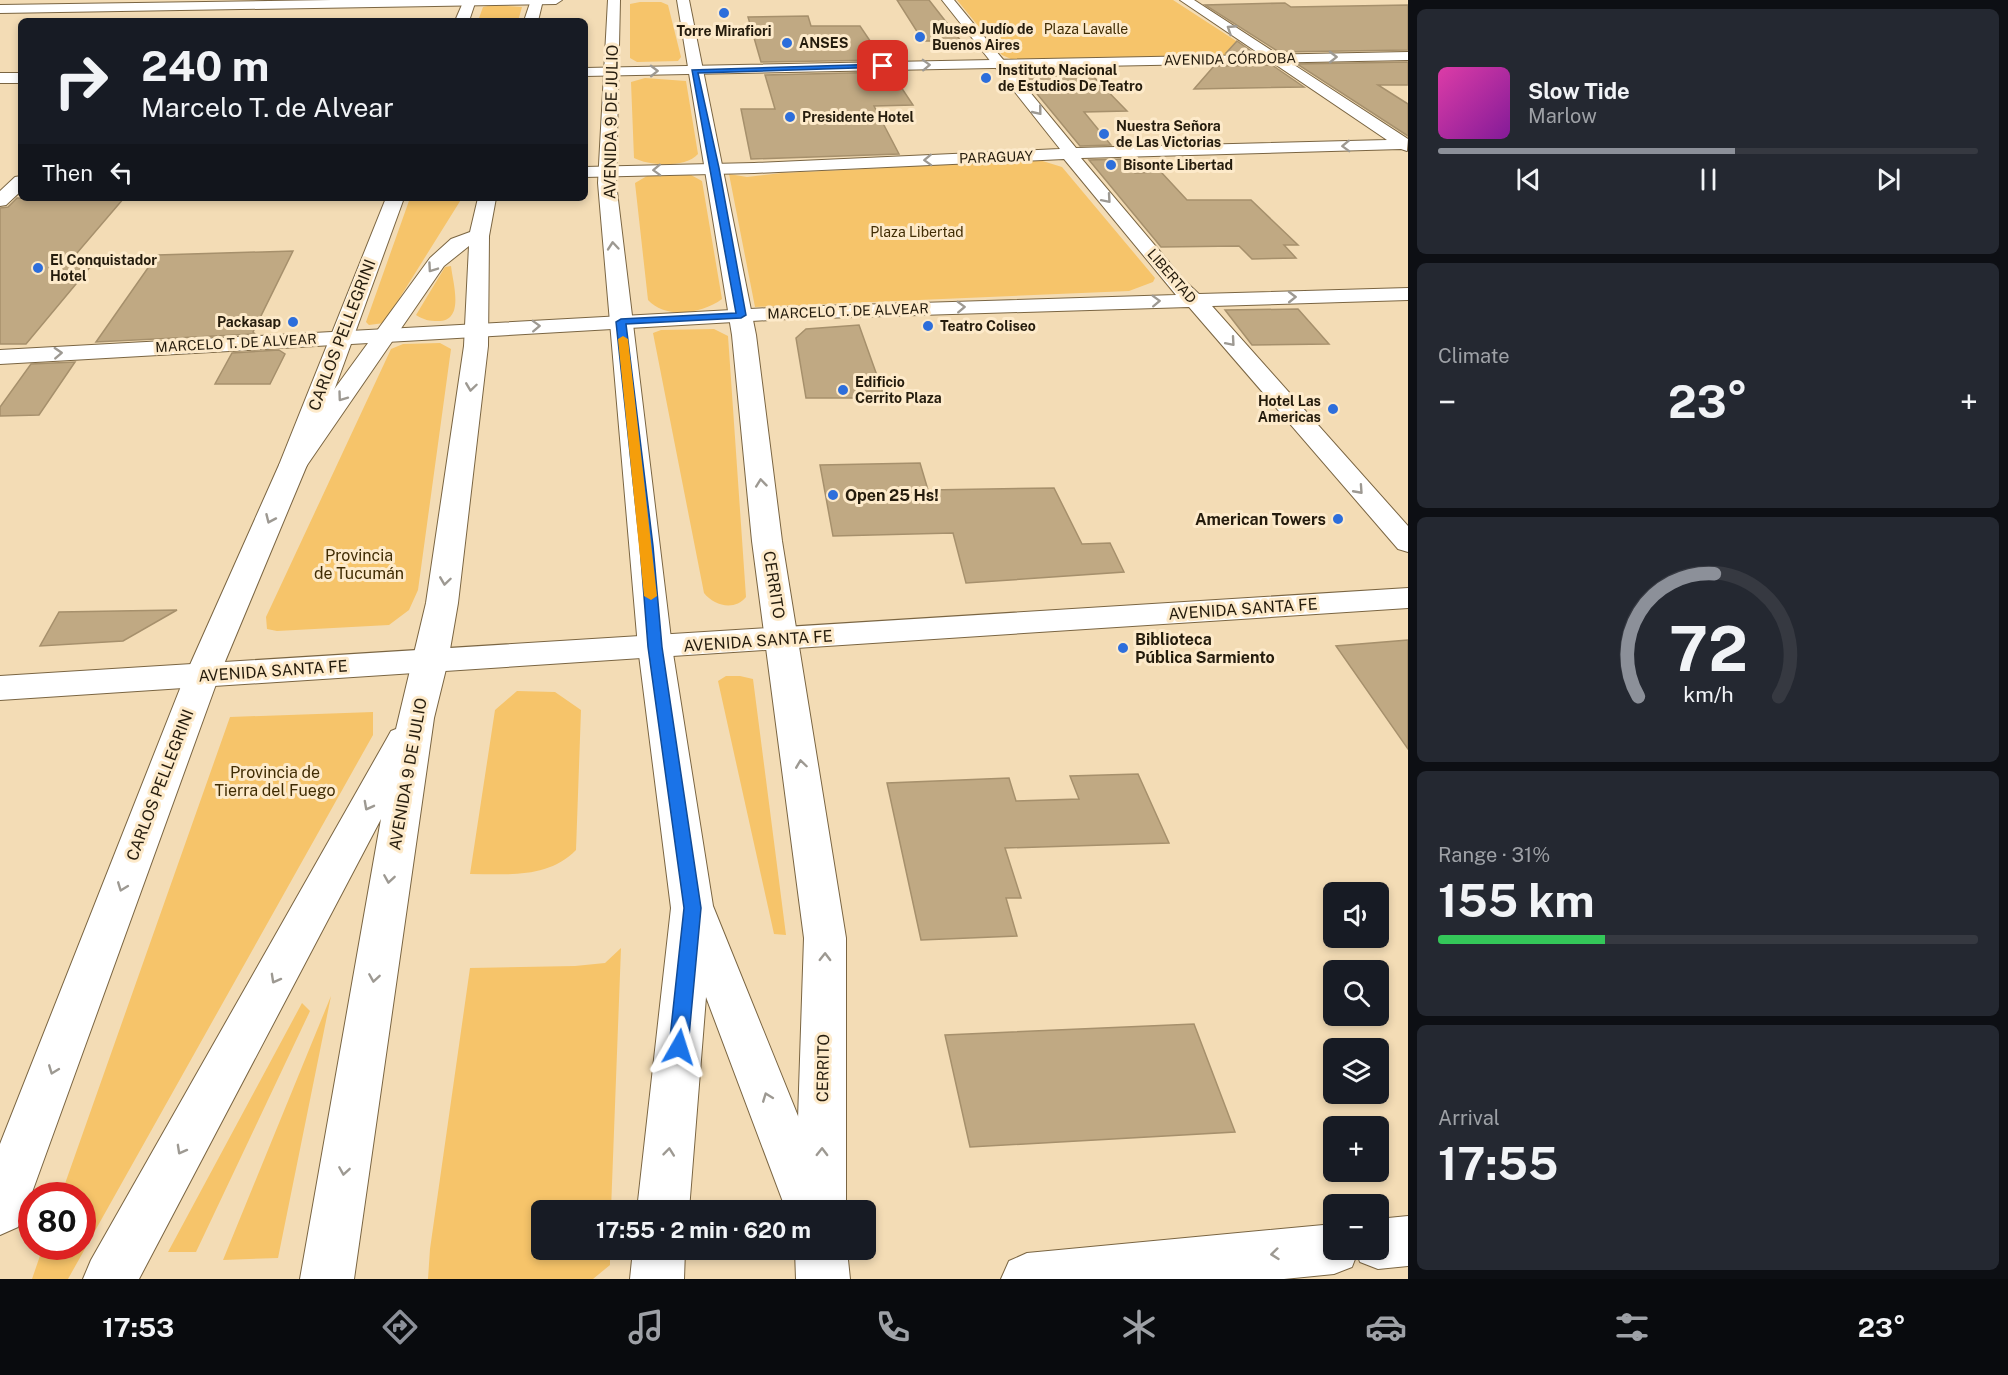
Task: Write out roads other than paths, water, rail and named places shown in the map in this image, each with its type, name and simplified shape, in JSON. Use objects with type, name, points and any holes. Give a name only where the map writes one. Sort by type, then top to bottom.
[{"type":"main road","points":[[532,18],[537,0]]},
{"type":"main road","name":"AVENIDA 9 DE JULIO","points":[[614,0],[607,171],[655,647],[692,908],[664,1200]]},
{"type":"main road","name":"CERRITO","points":[[683,0],[741,315],[767,541],[825,938],[821,1200]]},
{"type":"main road","points":[[463,18],[469,1]]},
{"type":"main road","name":"AVENIDA CÓRDOBA","points":[[588,72],[1408,56]]},
{"type":"main road","points":[[0,78],[18,78]]},
{"type":"main road","name":"CARLOS PELLEGRINI","points":[[0,1209],[202,676],[293,465],[394,201]]},
{"type":"main road","name":"AVENIDA 9 DE JULIO","points":[[327,1279],[416,718],[431,661],[442,603],[478,329],[479,236],[486,201]]},
{"type":"main road","points":[[293,465],[442,256],[458,243],[479,236]]},
{"type":"main road","name":"AVENIDA SANTA FE","points":[[0,688],[1408,598]]},
{"type":"main road","points":[[110,1279],[416,718]]},
{"type":"main road","points":[[692,908],[807,1200]]},
{"type":"main road","points":[[657,1279],[658,1260]]},
{"type":"main road","points":[[822,1260],[823,1279]]},
{"type":"street","points":[[0,9],[204,3],[556,0]]},
{"type":"street","name":"LIBERTAD","points":[[948,0],[1000,63],[1071,154],[1073,160],[1191,300],[1205,311],[1408,543]]},
{"type":"street","points":[[1186,0],[1407,145]]},
{"type":"street","points":[[189,18],[204,3]]},
{"type":"street","name":"PARAGUAY","points":[[588,172],[1071,154],[1407,145]]},
{"type":"street","name":"MARCELO T. DE ALVEAR","points":[[0,357],[741,315],[1408,294]]},
{"type":"street","points":[[1389,1243],[1408,1241]]},
{"type":"street","points":[[1027,1279],[1323,1250]]},
{"type":"place","name":"Torre Mirafiori","points":[[724,13]]},
{"type":"place","name":"Museo Judío de Buenos Aires","points":[[920,37]]},
{"type":"place","name":"ANSES","points":[[787,43]]},
{"type":"place","name":"Instituto Nacional de Estudios De Teatro","points":[[986,78]]},
{"type":"place","name":"Presidente Hotel","points":[[790,117]]},
{"type":"place","name":"Nuestra Señora de Las Victorias","points":[[1104,134]]},
{"type":"place","name":"Bisonte Libertad","points":[[1111,165]]},
{"type":"place","name":"El Conquistador Hotel","points":[[38,268]]},
{"type":"place","name":"Packasap","points":[[293,322]]},
{"type":"place","name":"Teatro Coliseo","points":[[928,326]]},
{"type":"place","name":"Edificio Cerrito Plaza","points":[[843,390]]},
{"type":"place","name":"Hotel Las Americas","points":[[1333,409]]},
{"type":"place","name":"Open 25 Hs!","points":[[833,495]]},
{"type":"place","name":"American Towers","points":[[1338,519]]},
{"type":"place","name":"Biblioteca Pública Sarmiento","points":[[1123,648]]},
{"type":"park label","name":"Plaza Lavalle","points":[[1086,29]]},
{"type":"park label","name":"Plaza Libertad","points":[[917,232]]},
{"type":"park label","name":"Provincia de Tucumán","points":[[359,564]]},
{"type":"park label","name":"Provincia de Tierra del Fuego","points":[[275,781]]}]
